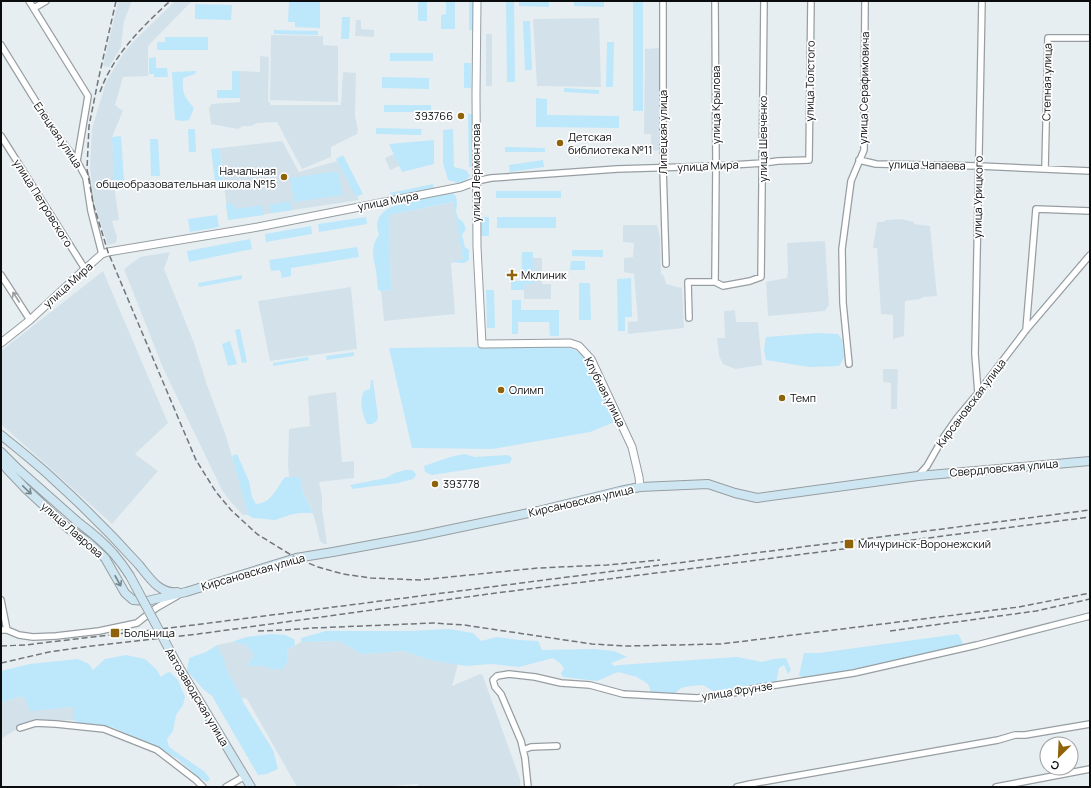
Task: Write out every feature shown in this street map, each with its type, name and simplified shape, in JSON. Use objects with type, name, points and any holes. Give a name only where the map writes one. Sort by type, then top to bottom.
[{"type":"main road","points":[[1,435],[52,478],[116,540],[153,582],[165,590],[186,592]]},
{"type":"main road","points":[[3,457],[14,446]]},
{"type":"main road","name":"улица Лаврова","points":[[3,457],[80,523]]},
{"type":"main road","name":"улица Лаврова","points":[[3,457],[7,469],[26,489],[69,529],[88,542],[105,558],[125,593],[134,600],[147,601],[186,592]]},
{"type":"main road","name":"Свердловская улица","points":[[918,476],[1090,461]]},
{"type":"main road","name":"Кирсановская улица","points":[[186,592],[296,558],[426,534],[538,511],[640,487],[708,484],[735,493],[757,498],[918,476]]},
{"type":"main road","name":"Автозаводская улица","points":[[80,523],[102,542],[123,565],[177,664],[251,787]]},
{"type":"street","points":[[29,1],[88,96],[77,161]]},
{"type":"street","points":[[34,8],[46,1]]},
{"type":"street","name":"улица Лермонтова","points":[[477,1],[477,247],[482,344]]},
{"type":"street","name":"Липецкая улица","points":[[663,1],[663,168],[666,264]]},
{"type":"street","name":"улица Крылова","points":[[715,1],[715,282]]},
{"type":"street","name":"улица Шевченко","points":[[715,282],[724,286],[750,281],[761,277],[764,1]]},
{"type":"street","name":"улица Толстого","points":[[809,160],[811,1]]},
{"type":"street","name":"улица Серафимовича","points":[[849,364],[843,303],[842,249],[851,181],[864,150],[865,1]]},
{"type":"street","name":"улица Урицкого","points":[[978,393],[975,354],[982,1]]},
{"type":"street","name":"Степная улица","points":[[1045,168],[1048,38],[1090,38]]},
{"type":"street","name":"Елецкая улица","points":[[1,46],[56,134],[77,161],[86,178],[91,211],[102,254]]},
{"type":"street","name":"улица Петровского","points":[[1,136],[85,269]]},
{"type":"street","name":"улица Мира","points":[[1,343],[30,320],[102,254],[108,252],[307,218],[461,187],[477,181],[492,178],[617,169],[716,166],[763,163],[778,160],[809,160]]},
{"type":"street","name":"улица Чапаева","points":[[860,160],[876,164],[1045,168],[1090,171]]},
{"type":"street","points":[[1026,330],[1036,209],[1090,211]]},
{"type":"street","name":"Кирсановская улица","points":[[918,476],[927,466],[946,433],[1026,330],[1090,255]]},
{"type":"street","points":[[1,275],[30,320]]},
{"type":"street","points":[[689,318],[688,282],[715,282]]},
{"type":"street","name":"Клубная улица","points":[[482,344],[570,343],[580,346],[591,358],[632,447],[640,487]]},
{"type":"street","points":[[1,600],[4,630],[19,635],[33,637],[99,631],[137,623],[156,608],[186,592]]},
{"type":"street","name":"улица Фрунзе","points":[[523,750],[521,741],[501,694],[495,687],[493,680],[497,676],[508,674],[535,677],[561,684],[590,685],[622,694],[697,698],[854,673],[1090,616]]},
{"type":"street","points":[[20,728],[36,723],[104,729],[156,750],[203,787]]},
{"type":"street","points":[[737,787],[998,740],[1015,735],[1024,735],[1090,724]]},
{"type":"street","points":[[528,787],[523,750],[531,747],[557,746]]},
{"type":"street","points":[[996,787],[1090,769]]},
{"type":"street","points":[[226,787],[244,776]]},
{"type":"shaded area","points":[[118,1],[132,1],[124,21],[121,47],[109,67],[103,66]]},
{"type":"shaded area","points":[[175,1],[192,1],[148,46],[148,76],[123,77],[115,105],[123,111],[112,137],[115,192],[119,220],[112,221],[117,237],[116,243],[108,245],[93,196],[90,167],[92,129],[106,82],[123,54],[134,41]]},
{"type":"shaded area","points":[[289,1],[320,1],[320,28],[295,27],[295,22],[288,22]]},
{"type":"shaded area","points":[[418,1],[427,1],[427,21],[418,21]]},
{"type":"shaded area","points":[[446,1],[455,1],[455,29],[441,29],[441,15],[446,14]]},
{"type":"shaded area","points":[[469,1],[474,1],[474,30],[469,30]]},
{"type":"shaded area","points":[[506,1],[514,1],[515,82],[507,82]]},
{"type":"shaded area","points":[[519,1],[549,1],[549,7],[519,6]]},
{"type":"shaded area","points":[[574,1],[604,2],[604,7],[574,6]]},
{"type":"shaded area","points":[[633,1],[643,1],[643,111],[633,111]]},
{"type":"shaded area","points":[[195,4],[232,5],[231,20],[195,19]]},
{"type":"shaded area","points":[[342,17],[350,17],[349,39],[341,39]]},
{"type":"shaded area","points":[[599,18],[601,87],[537,86],[533,19]]},
{"type":"shaded area","points":[[356,20],[361,20],[361,29],[374,30],[374,37],[355,36]]},
{"type":"shaded area","points":[[523,21],[530,21],[532,70],[525,70]]},
{"type":"shaded area","points":[[274,30],[318,31],[318,35],[274,34]]},
{"type":"shaded area","points":[[486,34],[492,34],[492,86],[486,86]]},
{"type":"shaded area","points":[[271,35],[323,36],[323,45],[338,46],[338,102],[270,100]]},
{"type":"shaded area","points":[[165,37],[208,37],[208,50],[157,50],[157,42],[165,42]]},
{"type":"shaded area","points":[[607,42],[614,42],[613,87],[606,87]]},
{"type":"shaded area","points":[[660,48],[661,151],[651,150],[651,134],[644,134],[645,49]]},
{"type":"shaded area","points":[[390,53],[433,53],[433,61],[390,61]]},
{"type":"shaded area","points":[[260,56],[269,57],[268,100],[271,105],[341,105],[343,72],[356,73],[355,116],[358,130],[357,134],[331,147],[331,157],[302,169],[277,122],[257,123],[252,126],[243,126],[238,129],[211,124],[209,109],[211,104],[240,102],[240,71],[260,72]]},
{"type":"shaded area","points":[[156,57],[156,68],[167,68],[168,77],[154,77],[154,74],[149,74],[149,58]]},
{"type":"shaded area","points":[[464,63],[471,63],[471,88],[464,88]]},
{"type":"shaded area","points":[[196,71],[195,74],[183,78],[184,94],[194,108],[189,120],[175,120],[172,72]]},
{"type":"shaded area","points":[[232,71],[240,71],[240,98],[217,98],[217,90],[232,90]]},
{"type":"shaded area","points":[[382,77],[429,78],[429,89],[382,88]]},
{"type":"shaded area","points":[[564,88],[599,90],[599,94],[564,92]]},
{"type":"shaded area","points":[[536,98],[547,99],[547,115],[619,116],[619,128],[536,127]]},
{"type":"shaded area","points":[[384,105],[431,105],[431,112],[384,112]]},
{"type":"shaded area","points":[[468,114],[472,114],[472,167],[469,167]]},
{"type":"shaded area","points":[[376,128],[422,129],[421,135],[376,134]]},
{"type":"shaded area","points":[[188,129],[195,129],[196,152],[189,152]]},
{"type":"shaded area","points":[[453,129],[454,167],[466,170],[470,176],[462,184],[448,180],[443,163],[443,130]]},
{"type":"shaded area","points":[[121,136],[124,182],[114,183],[112,137]]},
{"type":"shaded area","points":[[150,139],[158,139],[160,176],[151,176]]},
{"type":"shaded area","points":[[434,140],[434,164],[402,172],[389,144]]},
{"type":"shaded area","name":"Начальная общеобразовательная школа №15","points":[[282,141],[299,172],[337,161],[359,200],[228,220],[220,148]]},
{"type":"shaded area","points":[[575,146],[626,147],[626,154],[575,153]]},
{"type":"shaded area","points":[[505,147],[545,148],[545,152],[505,152]]},
{"type":"shaded area","points":[[220,148],[223,181],[215,182],[211,149]]},
{"type":"shaded area","points":[[394,154],[399,166],[390,170],[385,158]]},
{"type":"shaded area","points":[[343,155],[363,194],[356,197],[336,159]]},
{"type":"shaded area","points":[[543,160],[544,167],[510,172],[509,165]]},
{"type":"shaded area","points":[[338,171],[343,195],[294,202],[290,178]]},
{"type":"shaded area","points":[[433,184],[434,189],[391,198],[390,193]]},
{"type":"shaded area","points":[[496,191],[561,191],[561,198],[496,198]]},
{"type":"shaded area","points":[[452,193],[456,196],[456,211],[458,218],[463,222],[466,229],[462,235],[465,247],[469,250],[469,260],[464,263],[451,262],[463,259],[453,202],[389,215],[391,290],[378,290],[373,248],[379,235],[377,222],[382,213],[399,203],[422,197]]},
{"type":"shaded area","points":[[290,201],[292,210],[271,213],[269,205]]},
{"type":"shaded area","points":[[454,202],[463,259],[451,263],[455,314],[384,321],[381,291],[391,290],[389,215]]},
{"type":"shaded area","points":[[234,203],[235,209],[262,205],[264,215],[228,220],[226,204]]},
{"type":"shaded area","points":[[217,215],[219,227],[190,232],[188,219]]},
{"type":"shaded area","points":[[366,217],[367,224],[319,232],[318,224]]},
{"type":"shaded area","points":[[480,217],[489,217],[489,236],[479,236]]},
{"type":"shaded area","points":[[497,217],[556,217],[556,228],[497,228]]},
{"type":"shaded area","points":[[901,219],[914,222],[914,224],[930,226],[937,296],[905,301],[904,336],[893,339],[893,315],[881,314],[877,248],[873,248],[877,222]]},
{"type":"shaded area","points":[[623,225],[657,225],[660,237],[661,274],[664,276],[666,284],[682,288],[684,328],[628,334],[628,322],[638,321],[634,274],[624,272],[624,258],[633,257],[634,243],[623,242]]},
{"type":"shaded area","points":[[311,226],[312,234],[266,242],[265,234]]},
{"type":"shaded area","points":[[250,239],[252,249],[189,262],[187,251]]},
{"type":"shaded area","points":[[825,241],[829,305],[825,311],[768,316],[766,282],[787,278],[787,243]]},
{"type":"shaded area","points":[[357,247],[359,257],[291,268],[291,276],[282,278],[280,270],[271,271],[269,260]]},
{"type":"shaded area","points":[[572,250],[603,250],[603,257],[572,256]]},
{"type":"shaded area","points":[[170,252],[164,269],[194,343],[207,385],[226,436],[248,515],[243,515],[222,490],[163,368],[124,269],[140,257]]},
{"type":"shaded area","points":[[522,252],[533,252],[533,284],[525,284],[524,290],[511,290],[511,281],[521,281]]},
{"type":"shaded area","points":[[533,258],[542,258],[542,284],[551,284],[551,299],[524,299],[524,284],[533,284]]},
{"type":"shaded area","points":[[571,261],[585,261],[585,270],[570,270]]},
{"type":"shaded area","points":[[103,271],[168,423],[135,454],[158,471],[112,524],[1,424],[1,351]]},
{"type":"shaded area","points":[[242,275],[242,279],[199,287],[198,283]]},
{"type":"shaded area","points":[[631,278],[632,317],[625,317],[625,331],[618,331],[617,279]]},
{"type":"shaded area","points":[[579,283],[590,283],[591,320],[579,320]]},
{"type":"shaded area","points":[[351,287],[357,349],[270,361],[258,301]]},
{"type":"shaded area","points":[[486,290],[494,290],[495,328],[487,328]]},
{"type":"shaded area","points":[[512,300],[521,300],[521,310],[559,310],[559,336],[550,336],[549,322],[518,322],[518,334],[512,334]]},
{"type":"shaded area","points":[[735,310],[736,322],[758,322],[762,365],[735,369],[723,364],[719,356],[717,338],[725,338],[724,311]]},
{"type":"shaded area","points":[[240,329],[247,362],[242,363],[235,330]]},
{"type":"shaded area","points":[[817,333],[838,334],[842,340],[844,358],[839,366],[809,367],[766,360],[764,350],[766,337]]},
{"type":"shaded area","points":[[230,341],[237,364],[228,366],[222,344]]},
{"type":"shaded area","name":"Олимп","points":[[563,346],[583,354],[589,359],[617,421],[590,432],[492,449],[412,448],[389,348]]},
{"type":"shaded area","points":[[354,352],[354,356],[327,360],[326,356]]},
{"type":"shaded area","points":[[308,357],[309,360],[273,366],[273,363]]},
{"type":"shaded area","points":[[883,369],[898,369],[897,409],[891,409],[891,383],[883,382]]},
{"type":"shaded area","points":[[371,380],[373,380],[378,417],[377,421],[372,424],[367,424],[361,403],[364,391],[370,389]]},
{"type":"shaded area","points":[[336,392],[342,462],[354,461],[354,478],[319,482],[327,544],[324,544],[320,541],[311,508],[303,492],[300,477],[289,477],[289,429],[310,426],[308,396]]},
{"type":"shaded area","points":[[237,454],[249,481],[252,497],[256,504],[270,498],[285,477],[300,477],[303,492],[313,513],[293,514],[275,520],[253,518],[248,515],[232,456]]},
{"type":"shaded area","points":[[464,454],[475,457],[508,455],[512,458],[510,463],[432,475],[425,472],[424,466]]},
{"type":"shaded area","points":[[405,470],[414,471],[416,475],[413,479],[398,483],[353,489],[350,485],[386,478]]},
{"type":"shaded area","points":[[449,629],[473,633],[481,641],[497,637],[538,641],[542,650],[594,649],[614,651],[627,657],[611,663],[614,666],[737,657],[762,662],[786,658],[791,670],[788,674],[784,665],[779,668],[776,684],[713,691],[703,685],[681,688],[675,693],[651,692],[648,684],[637,677],[618,672],[597,681],[563,677],[561,673],[564,669],[561,664],[553,658],[519,667],[491,664],[467,666],[434,661],[404,651],[362,654],[340,641],[301,642],[301,638],[326,631],[410,631]]},
{"type":"shaded area","points":[[272,634],[285,635],[294,639],[295,645],[287,650],[288,660],[283,669],[271,669],[263,666],[247,666],[254,655],[246,645],[232,642],[246,637]]},
{"type":"shaded area","points":[[958,634],[964,645],[897,661],[804,679],[799,675],[804,653],[819,653]]},
{"type":"shaded area","points":[[340,641],[362,654],[404,651],[434,661],[458,664],[452,686],[480,674],[483,675],[520,779],[520,786],[418,787],[418,784],[377,787],[297,787],[247,699],[242,698],[227,671],[217,645],[232,642],[246,645],[254,655],[247,666],[263,666],[271,669],[288,660],[287,650],[301,642]]},
{"type":"shaded area","points":[[217,645],[227,671],[243,702],[273,750],[278,769],[267,774],[258,775],[212,696],[204,690],[187,671],[189,658],[206,652]]},
{"type":"shaded area","points":[[126,655],[145,659],[156,669],[161,677],[170,672],[178,680],[185,697],[183,705],[176,715],[173,731],[167,739],[169,747],[205,772],[210,779],[207,782],[198,777],[178,759],[160,749],[112,727],[79,723],[73,720],[73,707],[30,711],[25,699],[21,696],[1,703],[1,671],[30,664],[78,659],[89,664],[93,670],[105,659]]},
{"type":"shaded area","points":[[21,696],[25,699],[30,710],[73,707],[73,720],[32,722],[1,739],[1,703]]},
{"type":"railway","points":[[116,1],[89,126],[87,169],[93,203],[108,252],[196,460],[216,492],[231,510],[257,534],[296,558],[318,567],[343,574],[371,578],[420,580],[538,568],[607,565],[660,560]]},
{"type":"railway","points":[[100,92],[112,66],[129,42],[170,1]]},
{"type":"railway","points":[[1,646],[25,645],[194,625],[1090,510]]},
{"type":"railway","points":[[1,663],[49,652],[92,646],[198,634],[496,593],[1090,517]]},
{"type":"railway","points":[[258,631],[433,623],[464,625],[592,644],[626,646],[721,644],[1019,607],[1090,593]]},
{"type":"railway","points":[[890,631],[1036,611],[1090,599]]},
{"type":"place","name":"393766","points":[[461,116]]},
{"type":"place","name":"Детская библиотека №11","points":[[560,143]]},
{"type":"place","name":"Начальная общеобразовательная школа №15","points":[[284,177]]},
{"type":"place","name":"Мклиник","points":[[512,275]]},
{"type":"place","name":"Олимп","points":[[501,390]]},
{"type":"place","name":"Темп","points":[[782,398]]},
{"type":"place","name":"393778","points":[[435,484]]},
{"type":"place","name":"Мичуринск-Воронежский","points":[[849,544]]},
{"type":"place","name":"Больница","points":[[115,633]]}]
